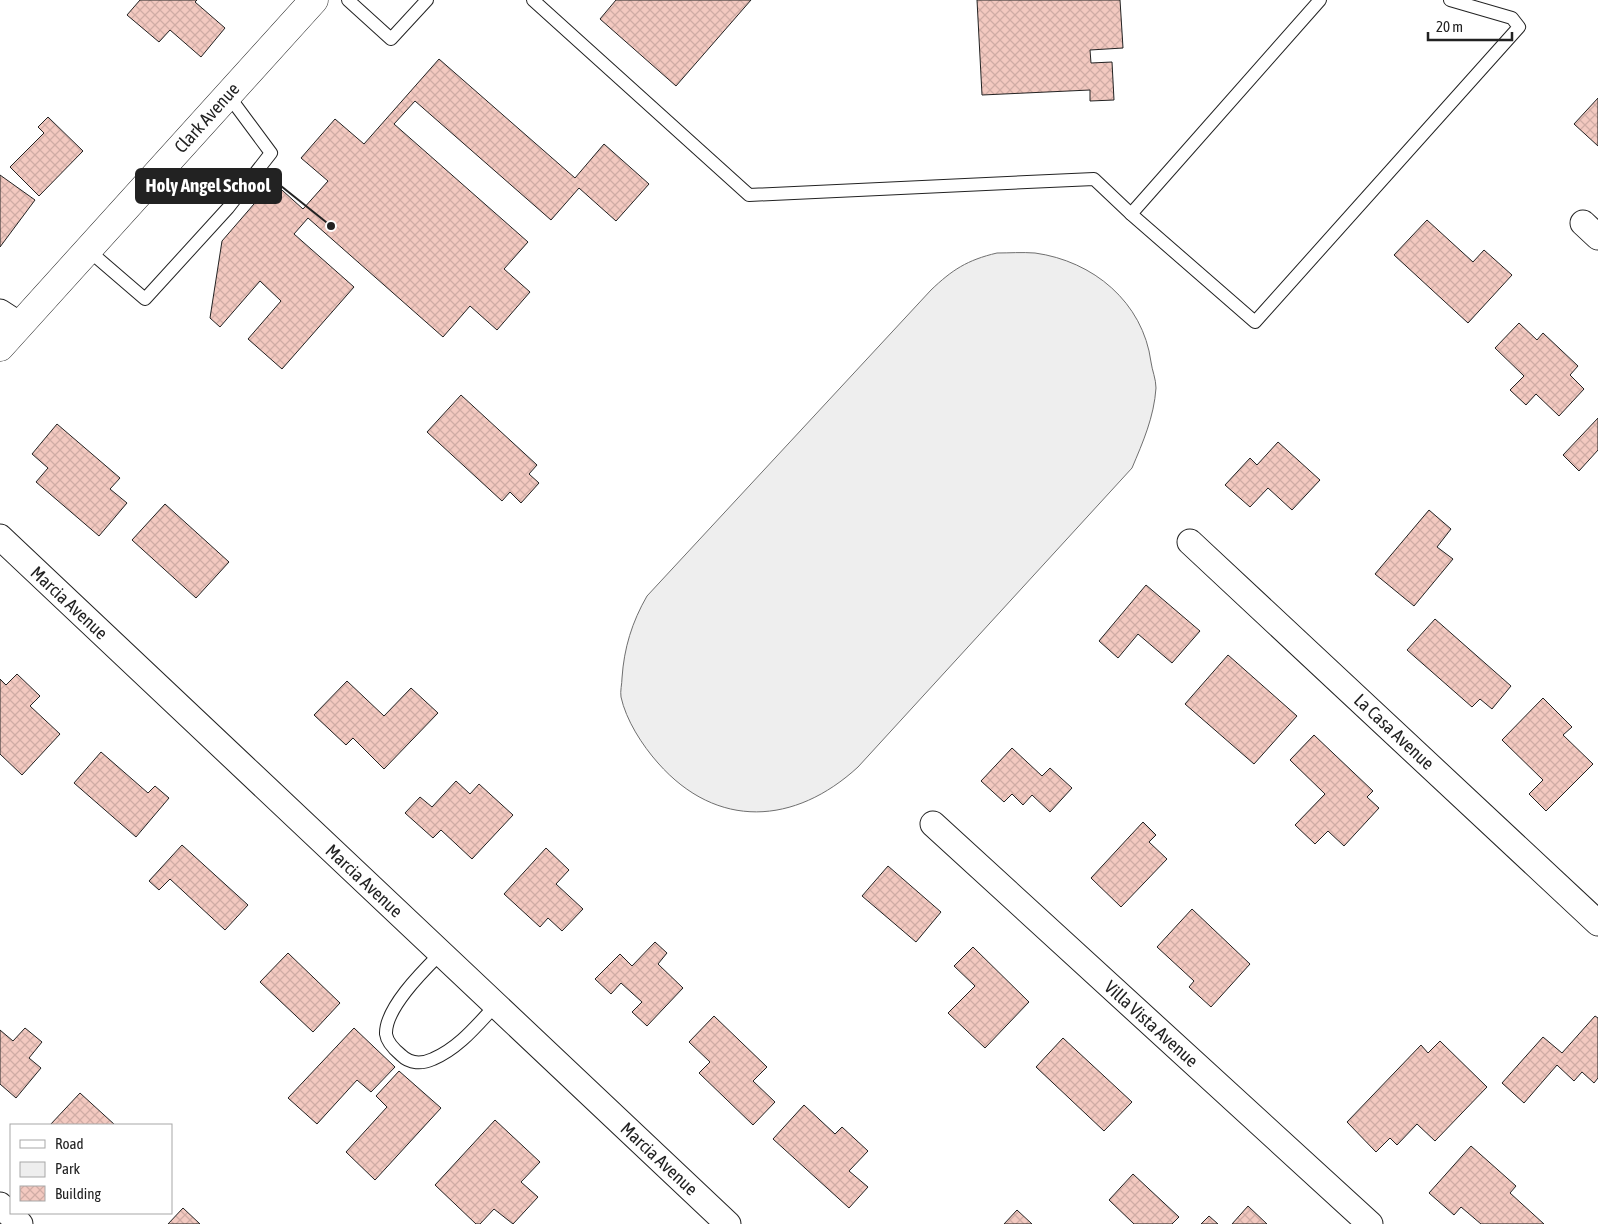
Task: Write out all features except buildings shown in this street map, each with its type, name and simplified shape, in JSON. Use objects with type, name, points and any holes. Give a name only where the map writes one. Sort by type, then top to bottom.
[{"type":"street","name":"Clark Avenue","points":[[0,347],[10,319],[88,250],[314,0]]},
{"type":"street","name":"Marcia Avenue","points":[[0,538],[728,1224]]},
{"type":"street","name":"La Casa Avenue","points":[[1190,542],[1598,923]]},
{"type":"street","name":"Villa Vista Avenue","points":[[933,824],[1370,1224]]},
{"type":"street","points":[[0,1205],[20,1224]]},
{"type":"lane","points":[[348,0],[391,39],[427,0]]},
{"type":"lane","points":[[533,0],[749,194],[1094,179],[1131,214],[1255,322],[1519,27],[1512,18],[1450,0]]},
{"type":"lane","points":[[1131,214],[1320,0]]},
{"type":"lane","points":[[88,250],[145,299],[222,215],[271,153],[228,95]]},
{"type":"lane","points":[[441,953],[410,985],[390,1018],[386,1034],[393,1048],[405,1059],[419,1063],[432,1060],[462,1040],[496,1005]]},
{"type":"green space","points":[[997,253],[1035,253],[1076,265],[1095,275],[1112,288],[1126,303],[1138,321],[1146,340],[1156,388],[1155,399],[1144,439],[1132,468],[858,767],[834,786],[808,800],[783,809],[756,812],[731,809],[705,800],[681,785],[658,763],[635,732],[623,706],[621,692],[625,656],[633,625],[647,596],[931,290],[946,277],[968,263]]},
{"type":"place","name":"Holy Angel School","points":[[331,226]]}]
